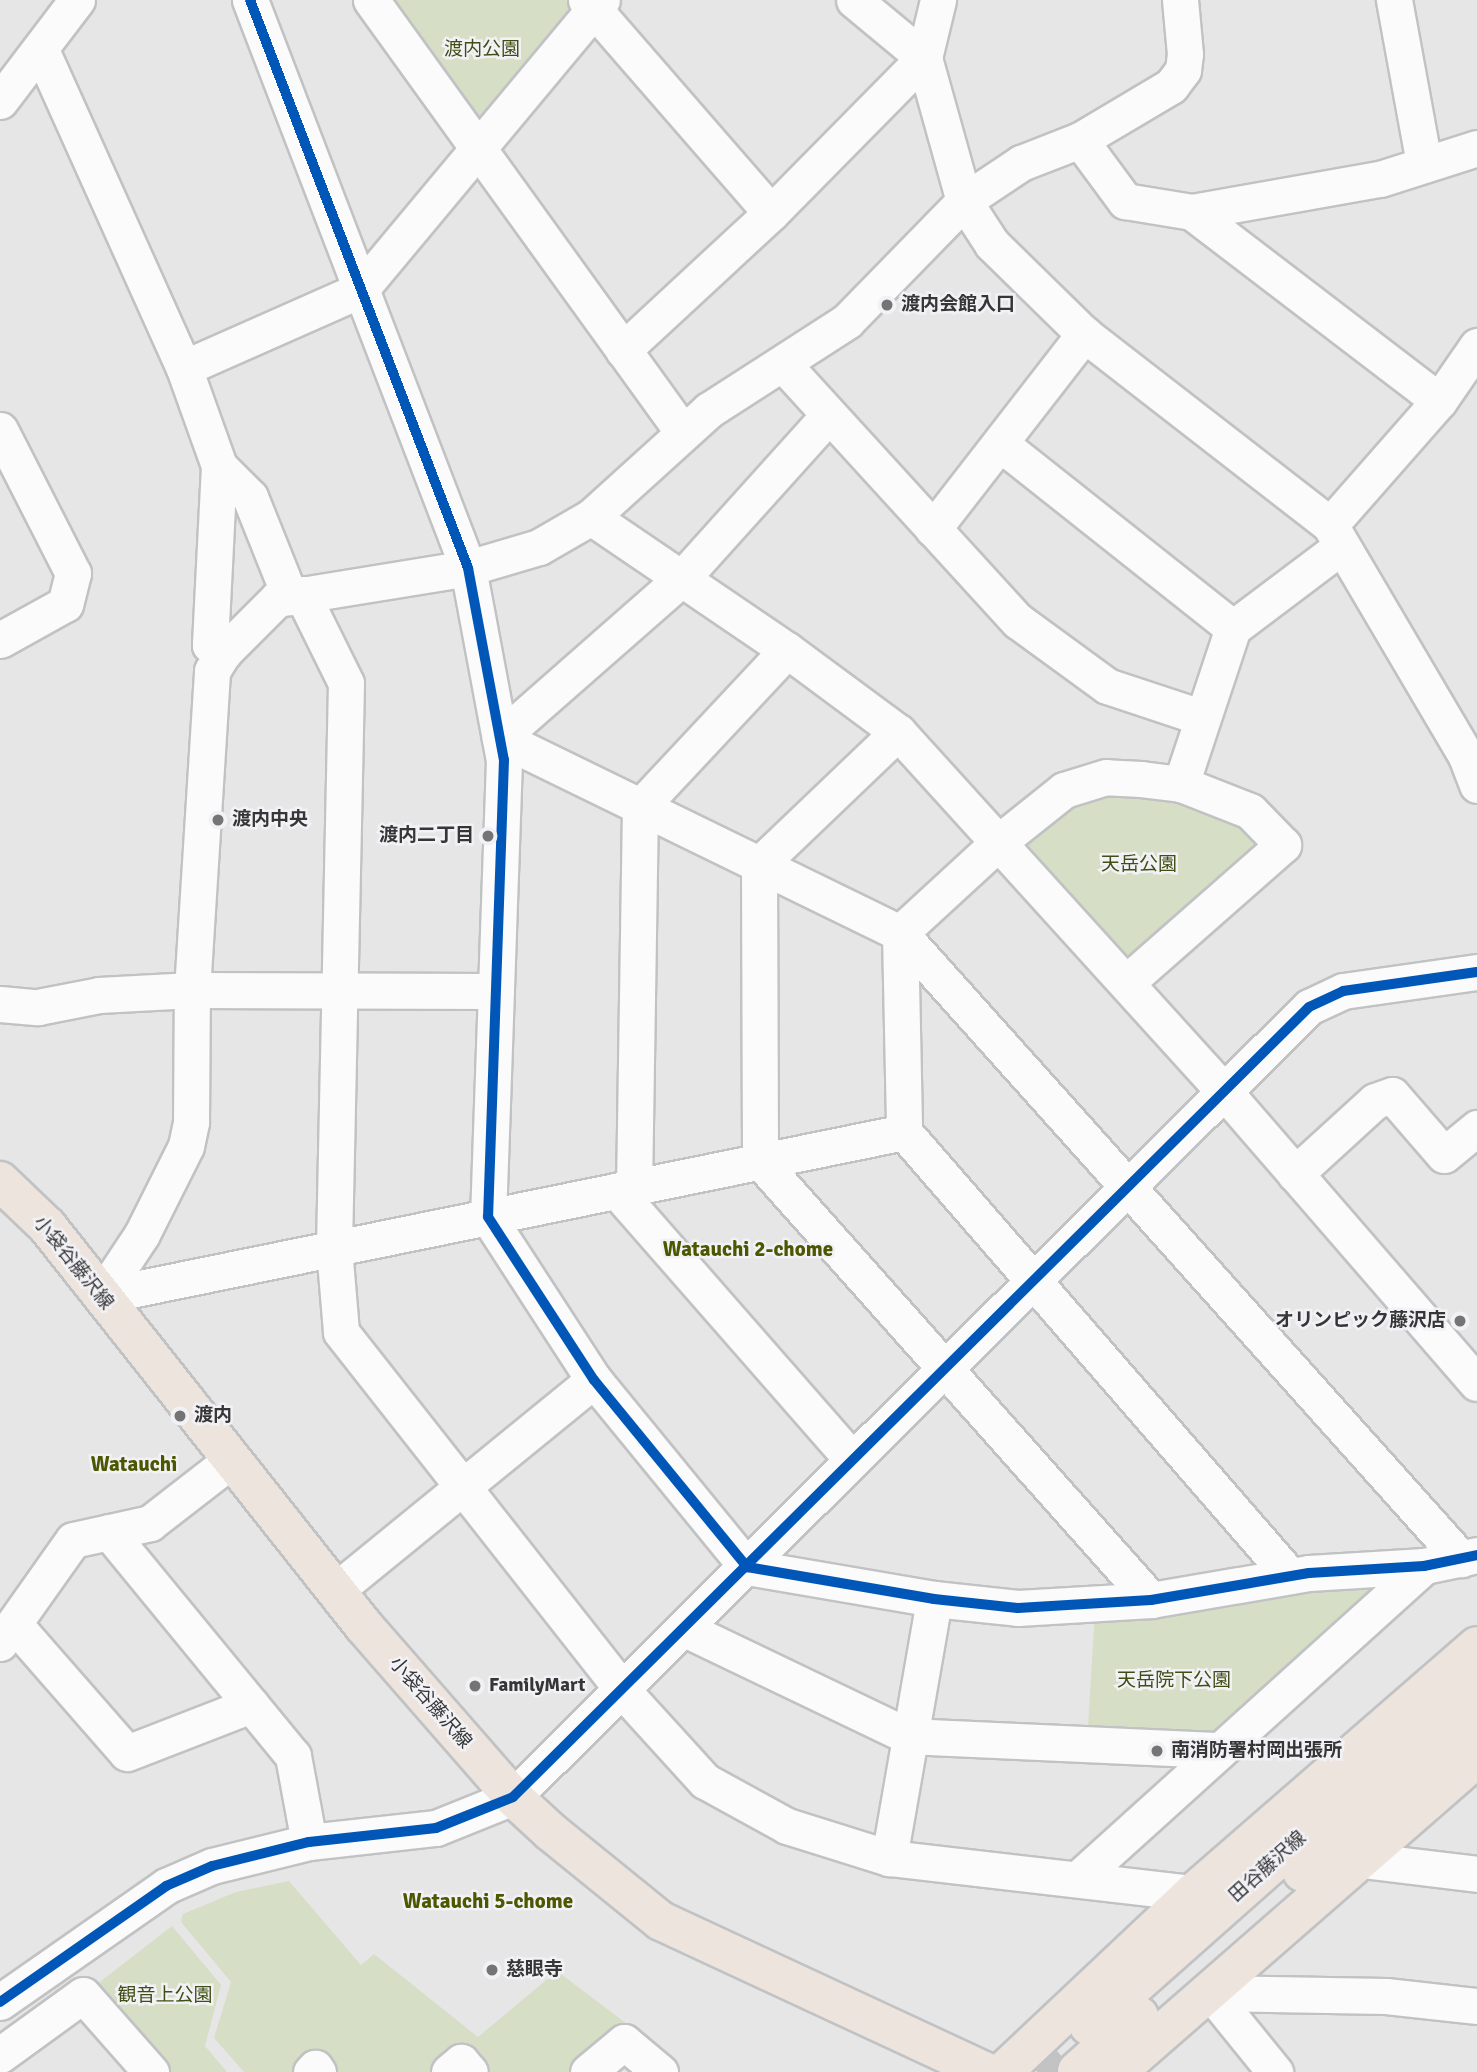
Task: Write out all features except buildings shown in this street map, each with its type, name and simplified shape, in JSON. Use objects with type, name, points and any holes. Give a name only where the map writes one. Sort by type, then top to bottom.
[{"type":"main road","name":"小袋谷藤沢線","points":[[0,1181],[47,1226],[335,1591],[513,1797],[661,1921],[987,2072]]},
{"type":"main road","points":[[1003,2072],[1193,1893],[1477,1646]]},
{"type":"main road","name":"田谷藤沢線","points":[[1068,2062],[1477,1682]]},
{"type":"main road","name":"田谷藤沢線","points":[[1068,2062],[1477,1719]]},
{"type":"main road","points":[[1116,2072],[1211,1993],[1477,1758]]},
{"type":"street","points":[[250,0],[468,568],[505,760],[488,1217],[594,1380],[747,1567],[934,1599],[1018,1608],[1151,1600],[1290,1576],[1424,1566],[1469,1557]]},
{"type":"street","points":[[372,0],[478,153],[682,431]]},
{"type":"street","points":[[854,0],[924,58]]},
{"type":"street","points":[[938,0],[924,58],[964,201],[992,244],[1084,334],[1336,535],[1465,756],[1477,785]]},
{"type":"street","points":[[101,1296],[142,1234],[186,1146],[191,1122],[192,990],[212,671],[224,652],[277,599],[468,568],[539,547],[591,517],[682,431],[847,321],[964,201],[1021,163],[1080,140],[1171,86],[1183,70],[1186,38],[1180,0]]},
{"type":"street","points":[[1394,0],[1424,164]]},
{"type":"street","points":[[0,101],[41,50],[70,4]]},
{"type":"street","points":[[184,368],[360,290],[478,153],[594,4],[771,213]]},
{"type":"street","points":[[41,50],[184,368],[219,466],[211,645],[224,652]]},
{"type":"street","points":[[623,350],[771,213],[924,58]]},
{"type":"street","points":[[1080,140],[1125,201],[1192,212],[1380,179],[1477,148]]},
{"type":"street","points":[[1192,212],[1439,401]]},
{"type":"street","points":[[933,529],[1002,445],[1084,334]]},
{"type":"street","points":[[1181,784],[1201,717],[1233,628],[1336,535],[1439,401],[1477,346]]},
{"type":"street","points":[[783,364],[1018,621],[1061,656],[1107,686],[1201,717]]},
{"type":"street","points":[[500,738],[682,578],[828,416]]},
{"type":"street","points":[[0,430],[73,573],[65,604],[0,640]]},
{"type":"street","points":[[1002,445],[1233,628]]},
{"type":"street","points":[[219,466],[250,497],[296,596],[346,683],[334,1248],[341,1332],[623,1691],[705,1781],[787,1826],[889,1858],[1080,1877],[1193,1893]]},
{"type":"street","points":[[591,517],[787,650],[898,732],[1127,982],[1477,1383]]},
{"type":"street","points":[[787,650],[640,807],[626,1189],[852,1459]]},
{"type":"street","points":[[898,732],[759,865],[760,1161],[1151,1600]]},
{"type":"street","points":[[500,738],[900,933],[1124,1186],[1469,1557]]},
{"type":"street","points":[[1127,982],[1283,845],[1250,811],[1181,784],[1106,776],[1064,790],[999,841],[900,933],[904,1132],[1290,1576]]},
{"type":"street","points":[[0,2002],[166,1886],[212,1866],[309,1842],[436,1828],[513,1797],[687,1630],[852,1459],[1287,1026],[1321,1002],[1343,992],[1477,972]]},
{"type":"street","points":[[0,1004],[38,1007],[99,995],[192,990],[340,988],[496,991]]},
{"type":"street","points":[[1295,1174],[1375,1101],[1392,1095],[1444,1155],[1477,1128]]},
{"type":"street","points":[[101,1296],[904,1132]]},
{"type":"street","points":[[335,1591],[594,1380]]},
{"type":"street","points":[[230,1461],[150,1523],[73,1540],[7,1634],[127,1753],[251,1705]]},
{"type":"street","points":[[109,1532],[293,1756],[309,1842]]},
{"type":"street","points":[[1080,1877],[1215,1751],[1424,1566]]},
{"type":"street","points":[[889,1858],[908,1736],[934,1599]]},
{"type":"street","points":[[687,1630],[908,1736],[1215,1751]]},
{"type":"street","points":[[1362,1860],[1476,1873]]},
{"type":"street","points":[[1211,1993],[1386,1996],[1477,2006]]},
{"type":"street","points":[[1211,1993],[1275,2072]]},
{"type":"street","points":[[0,2055],[82,1995],[151,2072]]},
{"type":"street","points":[[588,2072],[624,2042],[660,2072]]},
{"type":"street","points":[[449,2072],[461,2062],[470,2072]]},
{"type":"street","points":[[311,2072],[315,2068],[318,2072]]},
{"type":"green space","name":"渡内公園","points":[[386,0],[572,0],[580,9],[479,132]]},
{"type":"green space","name":"天岳公園","points":[[1143,789],[1239,826],[1266,854],[1134,968],[1017,841],[1071,799]]},
{"type":"green space","name":"天岳院下公園","points":[[1400,1570],[1199,1755],[1087,1743],[1095,1611]]},
{"type":"green space","points":[[289,1881],[361,1965],[374,1954],[478,2037],[557,1971],[627,2024],[570,2072],[335,2072],[318,2052],[296,2072],[244,2072],[214,2038],[231,1982],[181,1922],[183,1914],[236,1892]]},
{"type":"green space","name":"観音上公園","points":[[172,1926],[221,1985],[205,2046],[227,2072],[167,2072],[92,1988]]},
{"type":"tunnel","points":[[1037,2072],[1059,2053]]},
{"type":"cycle path","points":[[250,0],[468,568],[504,760],[488,1217],[594,1380],[747,1567],[934,1599],[1018,1608],[1151,1600],[1309,1573],[1424,1566],[1477,1555]]},
{"type":"cycle path","points":[[0,2002],[166,1886],[212,1866],[309,1842],[436,1828],[513,1797],[1309,1007],[1343,991],[1477,972]]},
{"type":"place","name":"渡内会館入口","points":[[887,305]]},
{"type":"place","name":"渡内中央","points":[[218,820]]},
{"type":"place","name":"渡内二丁目","points":[[488,836]]},
{"type":"place","name":"オリンピック藤沢店","points":[[1460,1321]]},
{"type":"place","name":"渡内","points":[[180,1416]]},
{"type":"place","name":"FamilyMart","points":[[475,1686]]},
{"type":"place","name":"南消防署村岡出張所","points":[[1157,1751]]},
{"type":"place","name":"慈眼寺","points":[[492,1970]]},
{"type":"district","name":"Watauchi 2-chome","points":[[748,1249]]},
{"type":"district","name":"Watauchi","points":[[134,1464]]},
{"type":"district","name":"Watauchi 5-chome","points":[[488,1901]]}]
